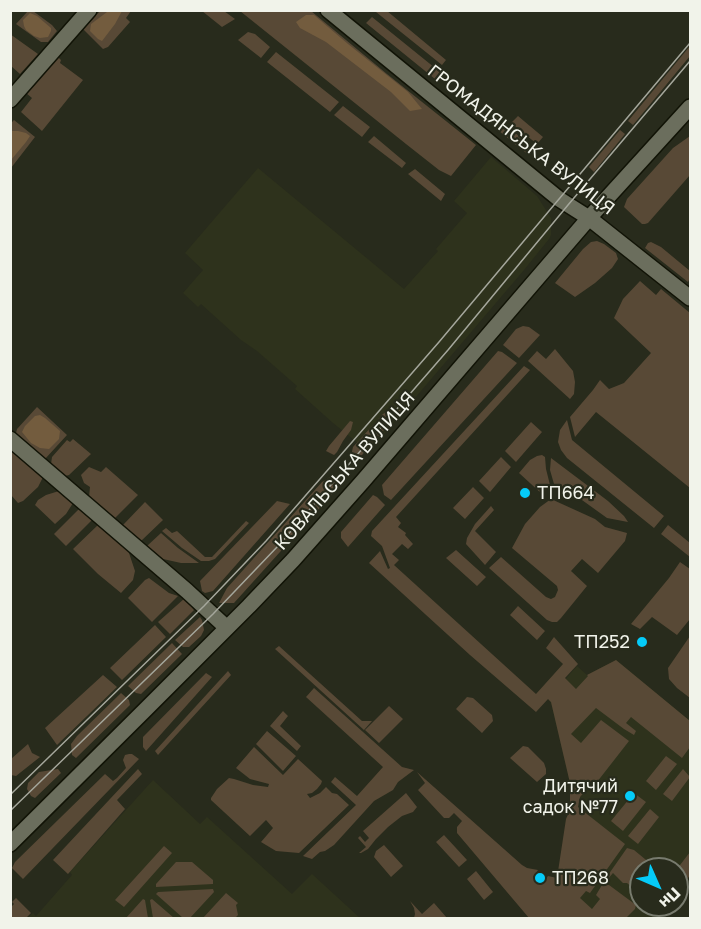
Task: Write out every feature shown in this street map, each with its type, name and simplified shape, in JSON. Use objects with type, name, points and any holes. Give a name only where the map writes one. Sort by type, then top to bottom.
[{"type":"street","points":[[10,100],[88,10]]},
{"type":"street","name":"ГРОМАДЯНСЬКА ВУЛИЦЯ","points":[[328,10],[559,199],[589,218],[690,298]]},
{"type":"street","name":"КОВАЛЬСЬКА ВУЛИЦЯ","points":[[10,844],[285,568],[363,481],[589,218],[690,107]]},
{"type":"street","points":[[10,439],[188,591],[227,628]]},
{"type":"shaded area","points":[[28,11],[33,11],[57,31],[48,42],[41,42],[16,24]]},
{"type":"shaded area","points":[[100,11],[131,11],[126,18],[130,22],[108,47],[103,49],[83,29]]},
{"type":"shaded area","points":[[122,11],[102,41],[90,31],[91,24],[107,12]]},
{"type":"shaded area","points":[[202,11],[224,11],[235,19],[222,27]]},
{"type":"shaded area","points":[[240,11],[311,11],[476,145],[451,176],[439,170]]},
{"type":"shaded area","points":[[387,11],[446,60],[442,65],[376,12]]},
{"type":"shaded area","points":[[30,13],[51,28],[48,37],[40,38],[26,30],[23,20]]},
{"type":"shaded area","points":[[306,15],[314,15],[408,92],[422,109],[410,111],[391,92],[326,42],[300,28],[296,22]]},
{"type":"shaded area","points":[[372,17],[440,72],[435,79],[366,23]]},
{"type":"shaded area","points":[[248,32],[255,34],[270,47],[261,58],[238,40]]},
{"type":"shaded area","points":[[10,34],[38,54],[20,74],[11,66]]},
{"type":"shaded area","points":[[690,46],[690,56],[633,125],[628,121]]},
{"type":"shaded area","points":[[276,52],[339,102],[330,112],[267,62]]},
{"type":"shaded area","points":[[58,57],[61,60],[60,63],[83,80],[42,131],[21,112],[32,98],[26,93]]},
{"type":"shaded area","points":[[343,106],[370,127],[362,137],[334,115]]},
{"type":"shaded area","points":[[518,116],[543,137],[537,144],[511,123]]},
{"type":"shaded area","points":[[14,120],[35,137],[11,168],[11,123]]},
{"type":"shaded area","points":[[499,120],[535,149],[526,153],[493,126]]},
{"type":"shaded area","points":[[620,130],[625,134],[594,172],[589,167]]},
{"type":"shaded area","points":[[12,131],[26,133],[30,136],[11,160],[11,133]]},
{"type":"shaded area","points":[[374,136],[406,163],[402,168],[368,142]]},
{"type":"shaded area","points":[[690,136],[690,175],[648,223],[642,224],[624,207],[627,199],[673,148]]},
{"type":"shaded area","points":[[491,157],[537,196],[551,218],[551,235],[524,270],[369,452],[295,389],[297,386],[257,351],[241,340],[201,304],[198,307],[183,293],[203,270],[185,253],[258,168],[404,289],[438,251],[436,249],[467,213],[454,201]]},
{"type":"shaded area","points":[[415,169],[445,194],[441,201],[408,174]]},
{"type":"shaded area","points":[[597,241],[616,253],[618,259],[612,268],[575,297],[555,283],[583,249],[591,242]]},
{"type":"shaded area","points":[[651,242],[661,247],[690,271],[688,282],[645,248]]},
{"type":"shaded area","points":[[640,281],[656,295],[661,289],[690,313],[690,488],[596,412],[575,437],[570,417],[600,380],[609,389],[624,383],[651,353],[614,318],[623,299]]},
{"type":"shaded area","points":[[523,326],[529,327],[540,335],[519,358],[503,345],[516,329]]},
{"type":"shaded area","points":[[555,349],[573,371],[574,394],[570,399],[528,361],[537,351],[546,359]]},
{"type":"shaded area","points":[[498,351],[517,363],[391,500],[384,495],[382,485]]},
{"type":"shaded area","points":[[524,366],[530,370],[396,517],[401,523],[398,527],[406,533],[405,535],[413,544],[408,549],[402,544],[392,554],[399,560],[394,565],[536,694],[563,664],[546,648],[554,637],[578,664],[565,678],[576,689],[587,675],[616,660],[690,721],[690,747],[682,758],[631,717],[626,723],[636,731],[634,735],[596,708],[571,734],[581,743],[601,720],[629,741],[597,782],[593,782],[580,797],[578,807],[625,844],[590,893],[586,891],[580,898],[592,909],[600,899],[596,895],[602,885],[609,885],[629,900],[627,917],[629,918],[529,918],[457,833],[457,827],[462,821],[454,813],[449,818],[444,818],[418,790],[425,783],[417,772],[522,865],[538,870],[533,877],[541,885],[548,876],[557,878],[566,819],[570,810],[570,783],[551,702],[548,699],[536,712],[369,563],[380,551],[388,569],[390,568],[382,546],[371,536],[372,531]]},
{"type":"shaded area","points":[[37,407],[67,435],[45,459],[16,433]]},
{"type":"shaded area","points":[[389,410],[402,410],[354,464],[351,456],[353,447]]},
{"type":"shaded area","points":[[40,415],[60,431],[59,439],[49,449],[40,448],[31,443],[22,432],[35,416]]},
{"type":"shaded area","points":[[567,420],[572,440],[664,516],[654,528],[567,458],[558,442],[560,430]]},
{"type":"shaded area","points":[[350,421],[353,422],[351,430],[337,452],[334,455],[326,451],[329,446]]},
{"type":"shaded area","points":[[531,422],[542,432],[516,462],[505,451]]},
{"type":"shaded area","points":[[73,439],[91,454],[69,475],[65,476],[51,464],[52,457],[67,440],[70,442]]},
{"type":"shaded area","points":[[10,448],[43,477],[38,487],[18,503],[11,495]]},
{"type":"shaded area","points":[[542,455],[545,457],[550,485],[542,494],[519,473],[530,460]]},
{"type":"shaded area","points":[[501,457],[511,467],[490,492],[479,481]]},
{"type":"shaded area","points":[[551,458],[608,501],[628,522],[607,518],[575,495],[557,487],[550,470]]},
{"type":"shaded area","points":[[89,467],[101,472],[106,467],[138,495],[115,518],[89,497],[90,487],[84,483],[81,475]]},
{"type":"shaded area","points":[[333,475],[344,481],[234,603],[219,603],[227,588],[322,482]]},
{"type":"shaded area","points":[[473,487],[484,498],[465,519],[453,508]]},
{"type":"shaded area","points":[[59,491],[73,503],[66,514],[55,524],[35,505],[46,495]]},
{"type":"shaded area","points":[[373,495],[385,505],[348,547],[341,538],[341,532]]},
{"type":"shaded area","points":[[551,499],[595,519],[605,527],[627,533],[625,541],[598,573],[582,559],[571,571],[587,586],[557,622],[547,620],[489,568],[501,557],[546,597],[551,599],[555,597],[557,586],[512,548],[525,524],[540,507]]},
{"type":"shaded area","points":[[277,501],[290,504],[213,591],[205,593],[202,591],[200,581]]},
{"type":"shaded area","points":[[145,502],[163,520],[141,541],[123,525]]},
{"type":"shaded area","points":[[491,506],[494,510],[475,531],[496,552],[485,565],[466,544],[475,524]]},
{"type":"shaded area","points":[[80,508],[93,519],[66,546],[54,534]]},
{"type":"shaded area","points":[[246,521],[249,523],[215,559],[209,561],[201,561],[162,531],[166,528],[172,533],[177,531],[205,557],[212,557]]},
{"type":"shaded area","points":[[99,524],[128,550],[135,571],[133,580],[121,593],[73,549]]},
{"type":"shaded area","points":[[668,525],[690,543],[690,557],[661,534]]},
{"type":"shaded area","points":[[161,533],[199,563],[181,563],[163,559],[147,546]]},
{"type":"shaded area","points":[[456,550],[486,577],[477,586],[446,558]]},
{"type":"shaded area","points":[[680,562],[690,569],[690,619],[677,635],[652,617],[640,629],[631,624],[669,578]]},
{"type":"shaded area","points":[[149,578],[169,593],[178,596],[152,622],[128,598]]},
{"type":"shaded area","points":[[185,598],[194,610],[170,634],[158,622]]},
{"type":"shaded area","points":[[518,606],[545,631],[537,640],[510,615]]},
{"type":"shaded area","points":[[200,617],[204,630],[201,636],[189,647],[183,647],[175,640]]},
{"type":"shaded area","points":[[155,625],[166,637],[122,680],[110,668]]},
{"type":"shaded area","points":[[690,636],[690,698],[669,679],[668,668]]},
{"type":"shaded area","points":[[172,643],[182,654],[141,694],[136,693],[128,686]]},
{"type":"shaded area","points":[[279,646],[362,721],[372,721],[364,730],[275,649]]},
{"type":"shaded area","name":"Дитячий садок №77","points":[[616,660],[690,721],[690,875],[689,857],[629,857],[629,917],[659,918],[562,918],[566,819],[570,810],[570,783],[551,702],[548,699],[577,666],[587,675]]},
{"type":"shaded area","points":[[228,671],[231,675],[158,755],[155,751]]},
{"type":"shaded area","points":[[206,673],[212,677],[146,751],[143,747],[143,737]]},
{"type":"shaded area","points":[[103,675],[117,687],[57,745],[45,728]]},
{"type":"shaded area","points":[[314,688],[402,767],[414,770],[398,782],[393,790],[374,801],[334,845],[312,859],[303,856],[356,805],[331,782],[335,777],[357,796],[383,767],[306,697]]},
{"type":"shaded area","points":[[121,693],[129,700],[130,705],[76,758],[72,755],[71,744]]},
{"type":"shaded area","points":[[467,697],[473,698],[492,715],[493,721],[482,733],[456,709]]},
{"type":"shaded area","points":[[389,706],[403,719],[379,743],[365,730]]},
{"type":"shaded area","points":[[283,711],[288,716],[280,726],[301,746],[297,751],[270,726]]},
{"type":"shaded area","points":[[267,731],[296,756],[283,771],[256,744]]},
{"type":"shaded area","points":[[28,744],[32,753],[40,757],[16,776],[11,775],[11,759]]},
{"type":"shaded area","points":[[523,746],[528,747],[544,763],[546,774],[537,782],[510,758]]},
{"type":"shaded area","points":[[254,747],[283,775],[298,759],[322,781],[317,789],[307,794],[310,798],[326,787],[349,805],[299,853],[276,851],[261,842],[273,828],[266,820],[250,836],[211,800],[217,789],[229,778],[268,787],[269,784],[250,779],[236,768]]},
{"type":"shaded area","points":[[132,754],[139,759],[23,879],[12,868],[15,862],[105,774],[113,781],[117,778],[126,768],[123,760],[125,755]]},
{"type":"shaded area","points":[[666,756],[677,764],[656,790],[646,781]]},
{"type":"shaded area","points":[[58,769],[61,773],[35,798],[31,796],[27,789],[28,783],[39,772]]},
{"type":"shaded area","points":[[138,769],[142,774],[117,800],[125,809],[68,874],[53,860]]},
{"type":"shaded area","points":[[683,769],[690,777],[672,801],[663,794]]},
{"type":"shaded area","points":[[153,780],[200,824],[207,817],[292,894],[312,874],[360,918],[27,918],[33,913],[36,916],[72,875],[70,872]]},
{"type":"shaded area","points":[[406,793],[417,807],[413,812],[402,816],[388,827],[368,849],[359,853],[366,847],[358,838],[360,836],[365,842],[369,838],[363,831]]},
{"type":"shaded area","points":[[634,793],[646,802],[623,831],[611,821]]},
{"type":"shaded area","points":[[650,809],[659,817],[638,844],[628,836]]},
{"type":"shaded area","points":[[444,835],[467,860],[459,867],[436,842]]},
{"type":"shaded area","points":[[384,845],[403,866],[391,877],[374,857],[376,851]]},
{"type":"shaded area","points":[[164,846],[172,853],[124,907],[115,900]]},
{"type":"shaded area","points":[[627,848],[642,857],[629,857],[629,885],[623,883],[613,873],[607,880],[606,878]]},
{"type":"shaded area","points":[[690,852],[689,876],[689,857],[686,857]]},
{"type":"shaded area","points":[[176,862],[192,862],[213,880],[213,884],[156,887],[156,884]]},
{"type":"shaded area","points":[[476,871],[493,892],[484,900],[467,879]]},
{"type":"shaded area","points":[[213,889],[214,892],[190,918],[183,918],[156,894],[158,892]]},
{"type":"shaded area","points":[[226,893],[238,903],[236,905],[238,915],[235,918],[203,918]]},
{"type":"shaded area","points":[[16,898],[31,913],[26,918],[11,918],[11,907],[14,904],[12,902]]},
{"type":"shaded area","points":[[143,899],[148,918],[126,918]]},
{"type":"shaded area","points":[[152,899],[174,918],[153,918],[150,900]]},
{"type":"shaded area","points":[[410,901],[422,914],[434,903],[447,918],[414,918],[414,908]]},
{"type":"tram line","points":[[10,795],[204,606],[266,541],[439,342],[690,43]]},
{"type":"tram line","points":[[10,811],[213,614],[278,546],[448,350],[690,61]]},
{"type":"place","name":"ТП664","points":[[525,493]]},
{"type":"place","name":"ТП252","points":[[642,642]]},
{"type":"place","name":"Дитячий садок №77","points":[[630,796]]},
{"type":"place","name":"ТП268","points":[[540,878]]}]
